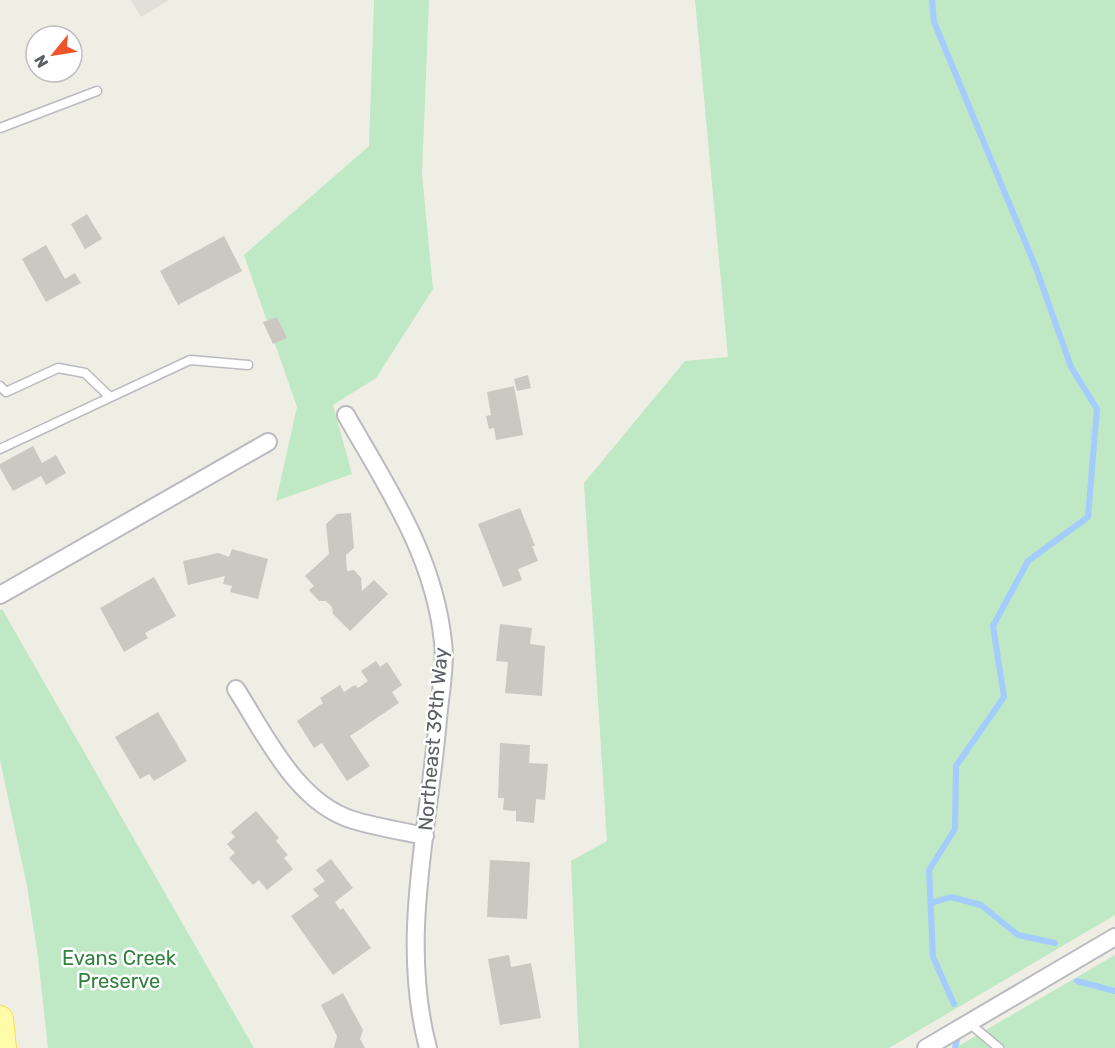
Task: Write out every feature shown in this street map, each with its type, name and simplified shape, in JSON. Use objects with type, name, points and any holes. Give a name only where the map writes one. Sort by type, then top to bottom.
[{"type":"main road","points":[[0,1019],[3,1048]]},
{"type":"street","name":"Northeast 39th Way","points":[[346,415],[400,507],[425,564],[437,603],[444,644],[437,731],[416,918],[415,976],[428,1048]]},
{"type":"street","points":[[0,595],[268,442]]},
{"type":"street","points":[[236,689],[290,773],[310,796],[352,820],[425,836]]},
{"type":"street","points":[[926,1048],[1115,937]]},
{"type":"lane","points":[[0,128],[97,91]]},
{"type":"lane","points":[[0,449],[190,360],[248,365]]},
{"type":"lane","points":[[0,386],[6,392],[58,368],[85,373],[110,397]]},
{"type":"lane","points":[[969,1023],[999,1048]]},
{"type":"shaded area","points":[[131,0],[169,0],[141,17]]},
{"type":"green space","points":[[374,0],[429,0],[422,174],[433,289],[376,378],[333,405],[352,474],[276,501],[297,407],[244,255],[369,146]]},
{"type":"green space","points":[[695,0],[1115,0],[1115,915],[889,1048],[579,1048],[571,861],[607,841],[584,483],[685,361],[728,357]]},
{"type":"green space","name":"Evans Creek Preserve","points":[[2,609],[254,1048],[48,1048],[27,886],[0,760],[0,610]]},
{"type":"green space","points":[[1115,955],[1115,1048],[955,1048]]},
{"type":"building","points":[[87,214],[102,239],[85,249],[71,224]]},
{"type":"building","points":[[224,236],[242,271],[178,305],[160,271]]},
{"type":"building","points":[[46,245],[65,279],[75,273],[81,283],[46,302],[22,259]]},
{"type":"building","points":[[277,317],[287,338],[273,344],[263,322]]},
{"type":"building","points":[[528,375],[531,388],[517,391],[514,379]]},
{"type":"building","points":[[514,386],[523,435],[496,440],[494,428],[489,429],[486,416],[491,415],[487,392]]},
{"type":"building","points":[[33,446],[42,463],[56,455],[66,473],[46,485],[41,476],[13,491],[0,464]]},
{"type":"building","points":[[520,508],[535,546],[532,546],[538,561],[518,569],[522,580],[503,587],[478,524]]},
{"type":"building","points":[[351,513],[354,548],[346,555],[347,571],[354,570],[361,578],[362,591],[374,580],[388,594],[350,631],[333,614],[332,607],[326,601],[319,601],[309,590],[314,586],[305,576],[329,554],[326,524],[337,514]]},
{"type":"building","points":[[232,549],[268,559],[258,599],[230,592],[232,586],[223,584],[225,576],[188,585],[183,561],[218,553],[229,557]]},
{"type":"building","points":[[154,577],[176,616],[145,633],[148,638],[124,652],[100,608]]},
{"type":"building","points":[[500,624],[532,628],[530,644],[545,646],[542,696],[505,693],[508,662],[496,661]]},
{"type":"building","points":[[376,661],[380,667],[387,662],[402,685],[392,692],[399,703],[350,736],[370,766],[347,781],[322,743],[314,748],[297,721],[323,703],[320,698],[340,685],[344,692],[355,685],[358,688],[368,681],[361,671]]},
{"type":"building","points":[[158,712],[187,761],[154,781],[149,774],[140,779],[115,737]]},
{"type":"building","points":[[500,743],[530,745],[529,763],[548,764],[545,800],[536,799],[534,823],[516,821],[516,811],[503,810],[504,798],[498,798]]},
{"type":"building","points":[[256,811],[279,838],[276,841],[288,855],[284,858],[293,869],[267,890],[259,880],[253,885],[229,858],[235,853],[227,844],[235,837],[231,832]]},
{"type":"building","points":[[331,859],[353,888],[335,902],[340,910],[343,908],[371,948],[333,975],[291,916],[319,896],[313,889],[325,881],[316,870]]},
{"type":"building","points":[[490,860],[530,862],[527,919],[487,917]]},
{"type":"building","points":[[509,955],[511,967],[531,963],[541,1018],[500,1025],[488,959]]},
{"type":"building","points":[[343,993],[363,1030],[360,1039],[365,1048],[334,1048],[337,1036],[321,1005]]},
{"type":"waterway","points":[[932,0],[934,22],[1036,268],[1071,367],[1097,409],[1088,517],[1028,561],[993,626],[1004,697],[956,766],[955,829],[929,870],[933,957],[954,1004]]},
{"type":"waterway","points":[[931,903],[951,897],[981,905],[1018,935],[1055,943]]},
{"type":"waterway","points":[[1077,981],[1115,991]]},
{"type":"waterway","points":[[955,1048],[957,1040]]}]
